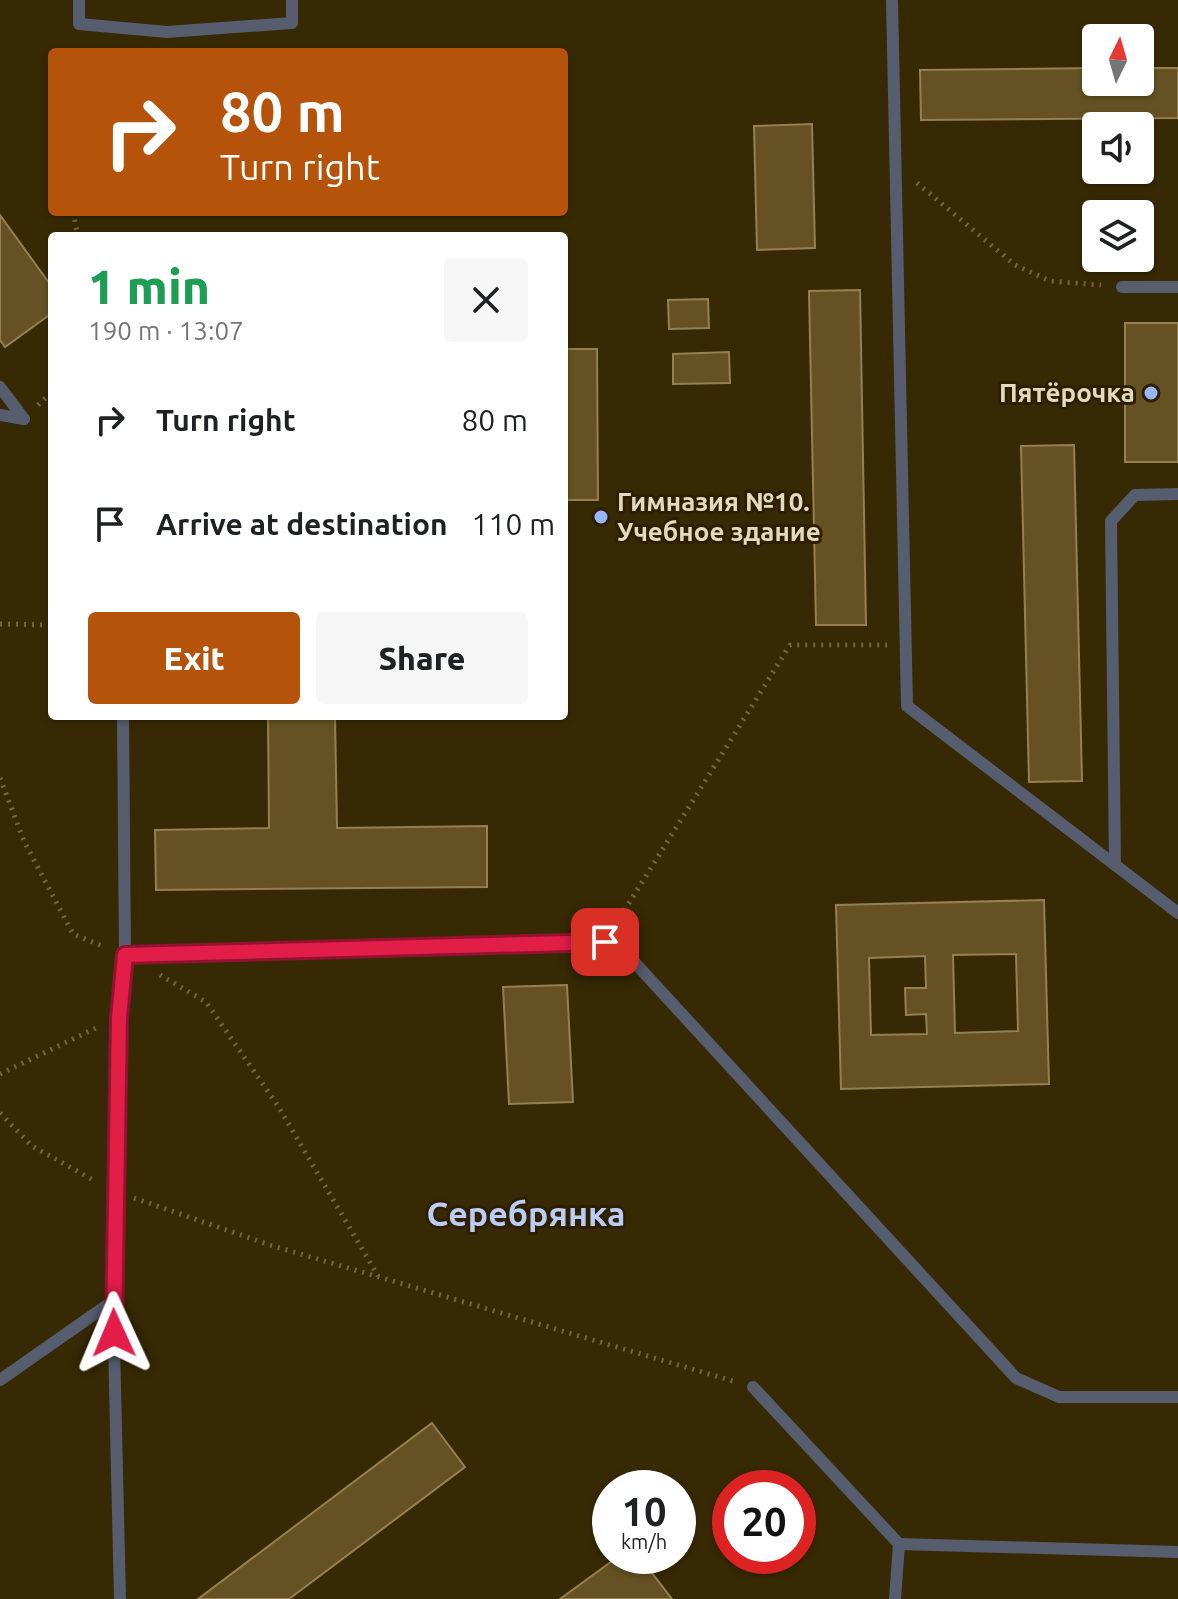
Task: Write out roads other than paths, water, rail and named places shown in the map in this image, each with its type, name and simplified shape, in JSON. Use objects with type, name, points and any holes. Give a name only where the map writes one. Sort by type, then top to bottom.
[{"type":"lane","points":[[79,0],[79,24],[167,32],[292,23],[292,0]]},
{"type":"lane","points":[[892,0],[907,706],[1178,913]]},
{"type":"lane","points":[[1122,287],[1178,287]]},
{"type":"lane","points":[[0,387],[24,419],[0,415]]},
{"type":"lane","points":[[1115,865],[1111,521],[1135,495],[1178,494]]},
{"type":"lane","points":[[120,1599],[113,1301],[119,1018],[125,955],[123,720]]},
{"type":"lane","points":[[125,955],[605,942],[636,964],[1016,1378],[1059,1397],[1178,1397]]},
{"type":"lane","points":[[0,1380],[113,1301]]},
{"type":"lane","points":[[753,1387],[899,1544],[1178,1552]]},
{"type":"lane","points":[[895,1599],[899,1544]]},
{"type":"place","name":"Пятёрочка","points":[[1151,393]]},
{"type":"place","name":"Гимназия №10. Учебное здание","points":[[601,517]]},
{"type":"district","name":"Серебрянка","points":[[526,1214]]}]
